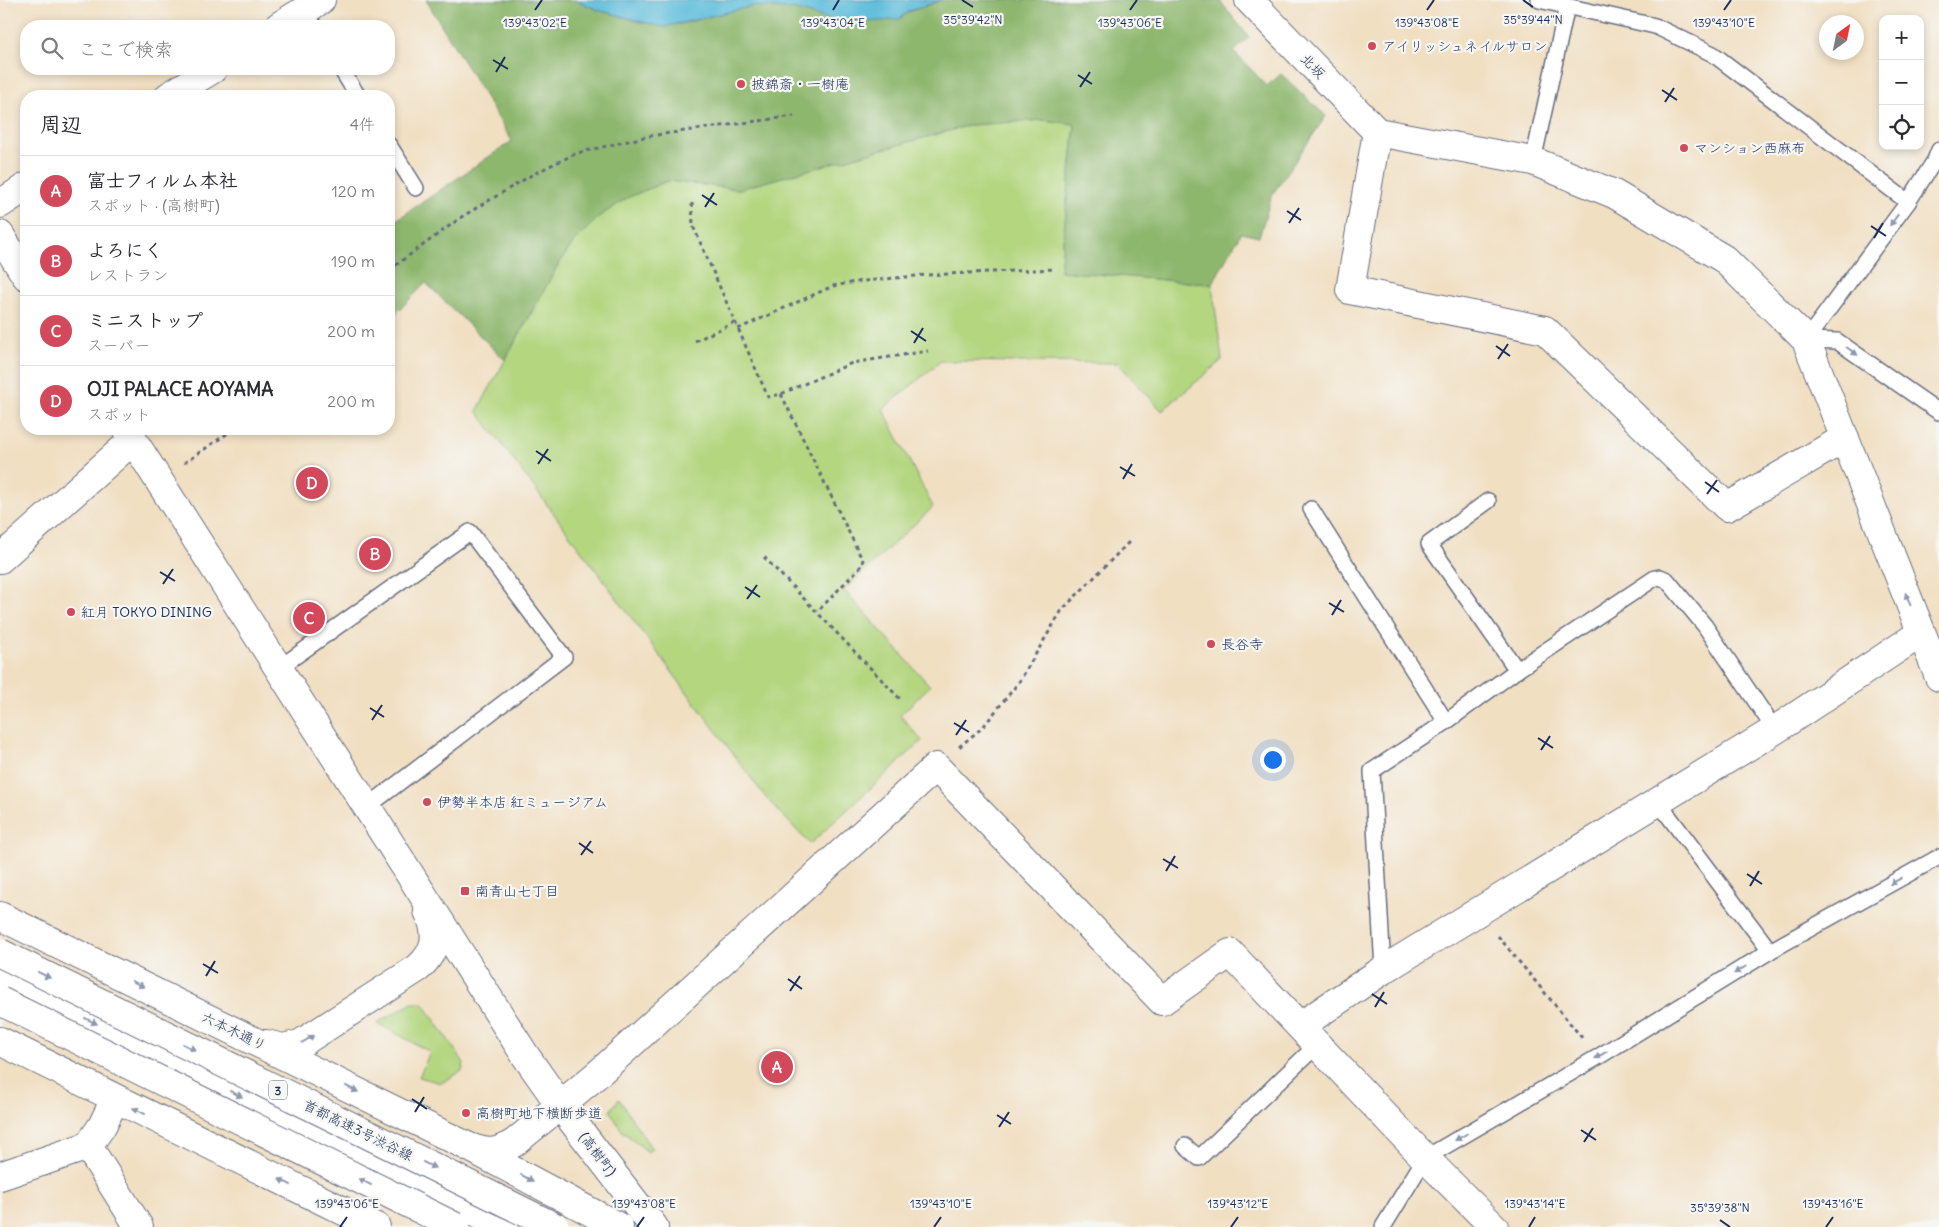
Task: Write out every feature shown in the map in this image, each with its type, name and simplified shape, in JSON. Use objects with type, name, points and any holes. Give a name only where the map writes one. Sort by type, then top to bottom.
[{"type":"main road","name":"北坂","points":[[1249,0],[1377,132]]},
{"type":"main road","points":[[294,20],[313,12]]},
{"type":"main road","points":[[180,90],[203,75]]},
{"type":"main road","points":[[1845,438],[1726,507],[1545,330],[1350,290],[1377,132],[1533,161],[1614,194],[1724,259],[1806,340],[1845,438],[1921,633],[1939,676]]},
{"type":"main road","points":[[0,204],[20,191]]},
{"type":"main road","points":[[0,235],[20,267]]},
{"type":"main road","points":[[0,559],[128,435]]},
{"type":"main road","points":[[130,435],[367,807],[420,894],[434,925],[435,943],[426,961],[370,1000],[300,1044],[292,1047],[273,1046],[230,1029]]},
{"type":"main road","points":[[1308,1036],[1383,970],[1775,730],[1921,633]]},
{"type":"main road","points":[[469,1147],[485,1152],[500,1151],[514,1143],[599,1073],[936,767],[1162,1002],[1230,953],[1425,1158],[1494,1227]]},
{"type":"main road","name":"(高樹町)","points":[[367,807],[525,1055],[560,1105],[654,1227]]},
{"type":"main road","name":"六本木通り","points":[[0,916],[469,1147]]},
{"type":"main road","name":"首都高速3号渋谷線","points":[[0,953],[555,1227]]},
{"type":"main road","points":[[0,976],[504,1227]]},
{"type":"main road","points":[[0,1001],[456,1227]]},
{"type":"main road","points":[[0,1041],[376,1227]]},
{"type":"main road","points":[[0,1176],[88,1146],[102,1126],[114,1099]]},
{"type":"main road","points":[[88,1146],[139,1227]]},
{"type":"main road","points":[[469,1147],[619,1227]]},
{"type":"lane","points":[[1538,0],[1655,26],[1712,54],[1908,202]]},
{"type":"lane","points":[[1533,161],[1567,6]]},
{"type":"lane","points":[[345,75],[354,90]]},
{"type":"lane","points":[[1806,340],[1908,202],[1935,160],[1939,150]]},
{"type":"lane","points":[[395,155],[416,188]]},
{"type":"lane","points":[[1806,340],[1837,341],[1939,412]]},
{"type":"lane","points":[[1488,501],[1429,544],[1517,670]]},
{"type":"lane","points":[[1311,509],[1446,722]]},
{"type":"lane","points":[[279,668],[470,532],[564,656],[367,807]]},
{"type":"lane","points":[[1383,970],[1372,771],[1446,722],[1517,670],[1655,578],[1660,577],[1667,580],[1705,626],[1775,730]]},
{"type":"lane","points":[[1658,802],[1770,951]]},
{"type":"lane","points":[[1383,1227],[1425,1158],[1598,1056],[1770,951],[1939,857]]},
{"type":"lane","points":[[1185,1146],[1198,1158],[1308,1036]]},
{"type":"path","points":[[395,266],[463,216],[535,173],[577,153],[649,136],[794,116]]},
{"type":"path","points":[[692,204],[693,226],[768,397],[781,394],[852,363],[928,351]]},
{"type":"path","points":[[738,329],[833,286],[926,275],[1055,269]]},
{"type":"path","points":[[695,341],[735,322]]},
{"type":"path","points":[[781,394],[864,563],[817,612]]},
{"type":"path","points":[[159,481],[225,435]]},
{"type":"path","points":[[936,767],[983,727],[1019,682],[1062,610],[1131,540]]},
{"type":"path","points":[[764,557],[902,701]]},
{"type":"path","points":[[1478,912],[1598,1056]]},
{"type":"green space","points":[[426,0],[576,0],[598,10],[644,23],[682,24],[754,6],[797,10],[825,18],[899,19],[909,12],[942,0],[1219,0],[1249,37],[1234,52],[1267,86],[1281,74],[1326,116],[1272,195],[1259,237],[1241,233],[1212,284],[1060,271],[1075,124],[1043,120],[970,125],[739,189],[667,181],[627,198],[600,216],[573,243],[558,265],[505,360],[426,283],[395,314],[395,221],[512,141]]},
{"type":"green space","points":[[1043,120],[1075,124],[1060,271],[1212,284],[1222,360],[1162,411],[1118,363],[941,361],[883,409],[933,507],[844,590],[930,686],[900,715],[922,741],[810,844],[766,798],[477,411],[558,265],[573,243],[600,216],[627,198],[667,181],[739,189],[970,125]]},
{"type":"green space","points":[[412,1003],[423,1003],[464,1063],[462,1071],[441,1083],[419,1077],[430,1052],[377,1023]]},
{"type":"green space","points":[[619,1099],[652,1149],[648,1152],[622,1131],[610,1111]]},
{"type":"water","points":[[576,0],[942,0],[909,11],[899,19],[881,21],[858,22],[825,18],[797,10],[754,6],[663,27],[598,10]]},
{"type":"place","name":"アイリッシュネイルサロン","points":[[1372,46]]},
{"type":"place","name":"披錦斎・一樹庵","points":[[741,84]]},
{"type":"place","name":"マンション西麻布","points":[[1684,148]]},
{"type":"place","name":"OJI PALACE AOYAMA","points":[[312,483]]},
{"type":"place","name":"よろにく","points":[[375,554]]},
{"type":"place","name":"紅月 TOKYO DINING","points":[[71,612]]},
{"type":"place","name":"ミニストップ","points":[[309,618]]},
{"type":"place","name":"長谷寺","points":[[1211,644]]},
{"type":"place","name":"伊勢半本店 紅ミュージアム","points":[[427,802]]},
{"type":"place","name":"南青山七丁目","points":[[465,891]]},
{"type":"place","name":"富士フィルム本社","points":[[777,1067]]},
{"type":"place","name":"高樹町地下横断歩道","points":[[466,1113]]}]
